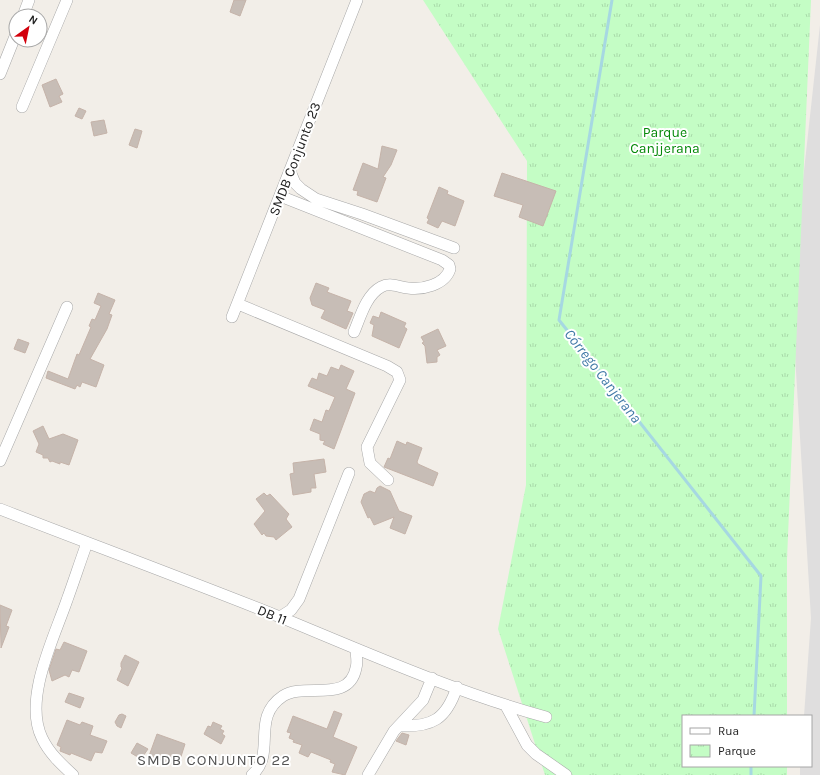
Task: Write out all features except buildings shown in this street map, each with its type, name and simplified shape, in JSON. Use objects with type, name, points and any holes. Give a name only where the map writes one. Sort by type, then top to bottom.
[{"type":"street","points":[[22,107],[67,0]]},
{"type":"street","name":"SMDB Conjunto 23","points":[[232,317],[357,0]]},
{"type":"street","points":[[0,74],[10,48]]},
{"type":"street","points":[[290,171],[295,183],[316,199],[362,214],[454,248]]},
{"type":"street","points":[[280,196],[442,260],[449,265],[450,269],[447,276],[440,282],[430,286],[407,288],[387,284],[379,288],[366,302],[354,332]]},
{"type":"street","points":[[238,304],[387,366],[397,372],[400,380],[367,447],[370,463],[388,480]]},
{"type":"street","points":[[0,461],[66,307]]},
{"type":"street","points":[[280,617],[291,610],[299,599],[349,473]]},
{"type":"street","name":"DB 11","points":[[0,509],[280,617],[356,650],[506,706],[546,716]]},
{"type":"street","points":[[73,775],[61,764],[41,737],[37,718],[37,697],[39,680],[46,658],[87,543]]},
{"type":"street","points":[[252,775],[260,768],[263,762],[265,722],[271,709],[283,696],[297,691],[325,691],[345,686],[352,679],[356,668],[356,650]]},
{"type":"street","points":[[368,775],[388,739],[423,700],[432,678]]},
{"type":"street","points":[[399,726],[427,725],[436,720],[449,708],[457,687]]},
{"type":"street","points":[[506,706],[527,745],[536,754],[566,775]]},
{"type":"shaded area","points":[[820,25],[820,775],[800,775],[800,767],[812,767],[812,715],[804,715],[811,618],[791,289]]},
{"type":"green space","name":"Parque Canjjerana","points":[[423,0],[811,0],[787,559],[787,715],[682,715],[682,767],[787,767],[787,775],[545,775],[498,629],[526,485],[527,161]]},
{"type":"waterway","name":"Córrego Canjerana","points":[[612,0],[559,320],[761,576],[754,715]]},
{"type":"waterway","name":"Córrego Canjerana","points":[[751,767],[751,775]]},
{"type":"district","name":"SMDB CONJUNTO 22","points":[[214,760]]}]
